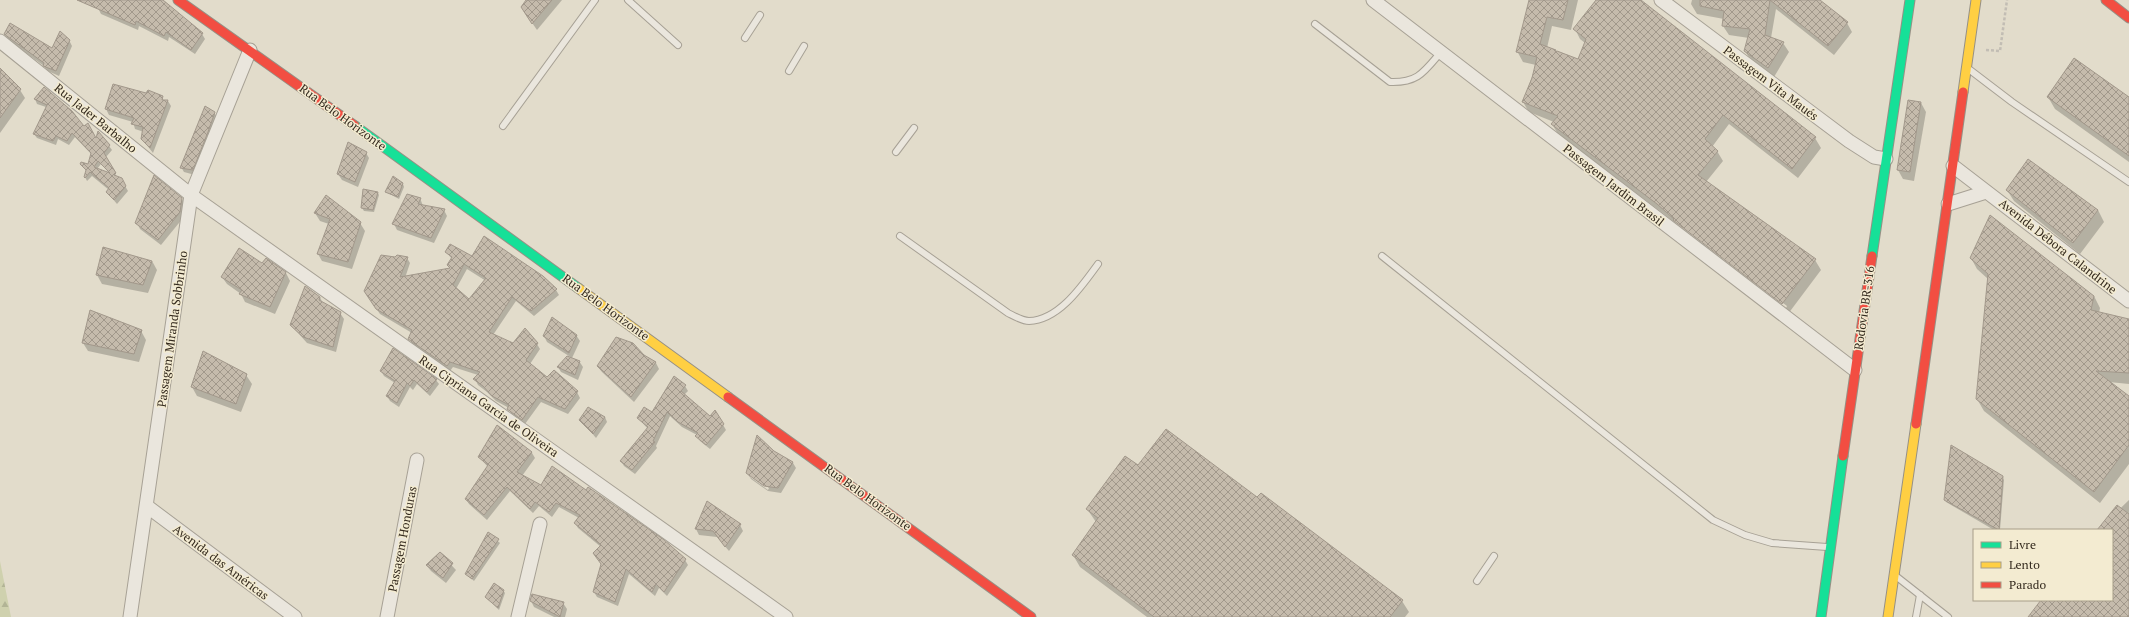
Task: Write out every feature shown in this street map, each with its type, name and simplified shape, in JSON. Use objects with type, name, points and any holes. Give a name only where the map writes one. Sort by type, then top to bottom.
[{"type":"main road","name":"Rua Belo Horizonte","points":[[178,0],[250,50],[1032,617]]},
{"type":"main road","name":"Rodovia BR-316","points":[[1821,617],[1855,370],[1910,0]]},
{"type":"main road","points":[[1888,617],[1976,0]]},
{"type":"main road","points":[[2106,0],[2129,18]]},
{"type":"street","name":"Passagem Jardim Brasil","points":[[1373,0],[1855,370]]},
{"type":"street","name":"Passagem Vita Maués","points":[[1661,0],[1849,141],[1874,156],[1886,160]]},
{"type":"street","name":"Rua Jader Barbalho","points":[[0,41],[191,195]]},
{"type":"street","name":"Passagem Miranda Sobbrinho","points":[[130,617],[148,506],[191,195],[250,50]]},
{"type":"street","name":"Avenida Débora Calandrine","points":[[1953,166],[2129,301]]},
{"type":"street","name":"Avenida Débora Calandrine","points":[[1948,204],[1986,192]]},
{"type":"street","name":"Rua Cipriana Garcia de Oliveira","points":[[191,195],[786,617]]},
{"type":"street","name":"Passagem Honduras","points":[[387,617],[417,460]]},
{"type":"street","name":"Avenida das Américas","points":[[148,506],[295,617]]},
{"type":"street","points":[[518,617],[540,524]]},
{"type":"lane","points":[[502,126],[596,0]]},
{"type":"lane","points":[[628,0],[678,45]]},
{"type":"lane","points":[[745,38],[760,15]]},
{"type":"lane","points":[[1314,24],[1390,82],[1406,82],[1421,75],[1441,52]]},
{"type":"lane","points":[[789,71],[804,46]]},
{"type":"lane","points":[[1967,68],[2018,107],[2129,182]]},
{"type":"lane","points":[[896,152],[914,128]]},
{"type":"lane","points":[[900,236],[1008,313],[1027,321],[1045,318],[1078,292],[1098,264]]},
{"type":"lane","points":[[1382,256],[1713,520],[1745,535],[1772,542],[1831,547]]},
{"type":"lane","points":[[1477,581],[1494,556]]},
{"type":"lane","points":[[1895,575],[1948,617]]},
{"type":"lane","points":[[1916,617],[1920,594]]},
{"type":"path","points":[[1987,42],[1986,50],[2000,51],[2007,0]]},
{"type":"green space","points":[[0,561],[11,617],[0,617]]},
{"type":"building","points":[[77,0],[163,0],[203,33],[191,50],[166,32],[164,36],[136,21],[135,25]]},
{"type":"building","points":[[526,0],[552,0],[532,24],[521,7]]},
{"type":"building","points":[[1529,0],[1568,0],[1563,20],[1547,17],[1540,44],[1556,50],[1555,53],[1557,51],[1578,59],[1586,39],[1573,29],[1596,0],[1641,0],[1816,137],[1792,169],[1723,115],[1705,139],[1718,151],[1698,175],[1816,259],[1782,304],[1673,220],[1674,219],[1657,204],[1551,124],[1558,116],[1522,102],[1532,78],[1537,57],[1516,52]]},
{"type":"building","points":[[1700,0],[1770,0],[1765,35],[1784,42],[1768,68],[1744,51],[1750,29],[1722,26],[1724,11],[1700,6]]},
{"type":"building","points":[[1770,0],[1820,0],[1848,22],[1828,46]]},
{"type":"building","points":[[10,23],[52,48],[60,31],[70,40],[56,71],[43,66],[44,63],[4,34]]},
{"type":"building","points":[[2074,58],[2129,97],[2129,156],[2047,97]]},
{"type":"building","points":[[0,68],[21,89],[0,118]]},
{"type":"building","points":[[113,84],[146,93],[148,90],[163,96],[162,100],[168,100],[150,148],[141,139],[143,127],[131,124],[134,118],[105,109]]},
{"type":"building","points":[[44,87],[72,111],[84,126],[88,123],[96,138],[98,131],[110,145],[104,153],[116,173],[114,175],[122,178],[126,186],[114,200],[106,192],[109,188],[90,172],[85,178],[84,177],[86,170],[80,164],[81,162],[88,164],[91,153],[72,133],[67,141],[56,136],[53,141],[33,134],[47,105],[34,99]],"holes":[[[98,161],[110,173],[94,167]]]},
{"type":"building","points":[[1908,100],[1921,102],[1910,172],[1897,170]]},
{"type":"building","points":[[205,106],[215,112],[193,170],[180,168]]},
{"type":"building","points":[[348,142],[367,152],[355,182],[337,174]]},
{"type":"building","points":[[2028,159],[2098,210],[2073,243],[2006,190]]},
{"type":"building","points":[[154,175],[182,198],[180,212],[158,240],[135,223]]},
{"type":"building","points":[[393,176],[403,183],[398,197],[385,192]]},
{"type":"building","points":[[363,189],[378,192],[373,210],[361,208]]},
{"type":"building","points":[[407,194],[421,198],[418,204],[445,209],[431,238],[392,224]]},
{"type":"building","points":[[326,195],[361,222],[348,262],[317,254],[330,219],[314,213]]},
{"type":"building","points":[[1990,215],[2094,296],[2091,310],[2129,319],[2129,373],[2096,371],[2129,396],[2129,445],[2094,492],[1976,399],[1988,274],[1970,258]]},
{"type":"building","points":[[484,236],[543,276],[557,289],[531,311],[512,297],[489,332],[513,343],[525,328],[538,343],[526,360],[547,377],[554,370],[578,391],[565,409],[538,397],[522,420],[507,409],[509,405],[492,396],[483,386],[473,379],[480,372],[450,362],[447,366],[408,339],[412,330],[376,309],[364,291],[381,255],[408,257],[400,277],[450,268],[447,265],[452,257],[445,252],[450,244],[472,256]],"holes":[[[464,264],[486,278],[469,299],[453,285]]]},
{"type":"building","points":[[103,247],[152,261],[143,285],[96,275]]},
{"type":"building","points":[[239,248],[262,263],[266,258],[286,272],[270,307],[239,294],[242,290],[221,277]]},
{"type":"building","points":[[305,286],[320,297],[319,300],[341,312],[333,347],[303,337],[290,325]]},
{"type":"building","points":[[90,310],[142,330],[134,354],[82,343]]},
{"type":"building","points":[[552,317],[577,335],[569,353],[543,336]]},
{"type":"building","points":[[616,337],[633,343],[644,355],[656,362],[631,397],[597,366]]},
{"type":"building","points":[[393,348],[437,379],[427,392],[414,380],[410,386],[407,383],[397,403],[386,396],[395,381],[380,371]]},
{"type":"building","points":[[203,351],[247,374],[236,404],[191,387]]},
{"type":"building","points":[[567,356],[580,361],[575,375],[557,367]]},
{"type":"building","points":[[674,376],[686,385],[681,391],[710,416],[715,410],[724,424],[706,445],[695,436],[698,433],[678,422],[667,412],[653,441],[655,442],[632,470],[620,461],[648,427],[637,418],[644,407],[652,412]]},
{"type":"building","points":[[588,407],[605,417],[593,434],[579,420]]},
{"type":"building","points":[[497,425],[532,452],[517,472],[541,485],[552,466],[586,490],[588,487],[663,539],[686,559],[664,592],[656,584],[652,592],[626,569],[615,602],[593,592],[601,564],[593,553],[601,545],[574,523],[580,515],[556,503],[549,512],[535,502],[530,509],[507,487],[484,515],[465,499],[488,465],[478,457]]},
{"type":"building","points":[[1166,429],[1257,497],[1261,493],[1403,600],[1390,617],[1154,617],[1072,555],[1098,518],[1086,509],[1125,456],[1138,465]]},
{"type":"building","points":[[757,435],[774,451],[793,462],[778,488],[764,486],[746,473]]},
{"type":"building","points":[[1951,445],[2003,476],[1999,529],[1944,500]]},
{"type":"building","points":[[707,501],[741,524],[725,547],[713,531],[695,529]]},
{"type":"building","points":[[2117,505],[2129,514],[2129,617],[2028,617],[2040,601],[2113,601],[2113,529],[2098,529]]},
{"type":"building","points":[[488,532],[499,539],[472,579],[465,574]]},
{"type":"building","points":[[440,552],[453,563],[443,578],[426,565]]},
{"type":"building","points":[[494,583],[504,590],[498,608],[485,597]]},
{"type":"building","points":[[532,594],[564,602],[560,617],[530,601]]},
{"type":"traffic: fast","points":[[1872,256],[1910,0]]},
{"type":"traffic: fast","points":[[355,126],[578,288]]},
{"type":"traffic: fast","points":[[1821,617],[1843,456]]},
{"type":"traffic: slow","points":[[1963,92],[1976,0]]},
{"type":"traffic: slow","points":[[578,288],[728,397]]},
{"type":"traffic: slow","points":[[1888,617],[1916,424]]},
{"type":"traffic: jam","points":[[178,0],[355,126]]},
{"type":"traffic: jam","points":[[2106,0],[2129,18]]},
{"type":"traffic: jam","points":[[1916,424],[1963,92]]},
{"type":"traffic: jam","points":[[1843,456],[1872,256]]},
{"type":"traffic: jam","points":[[728,397],[1031,617]]}]
